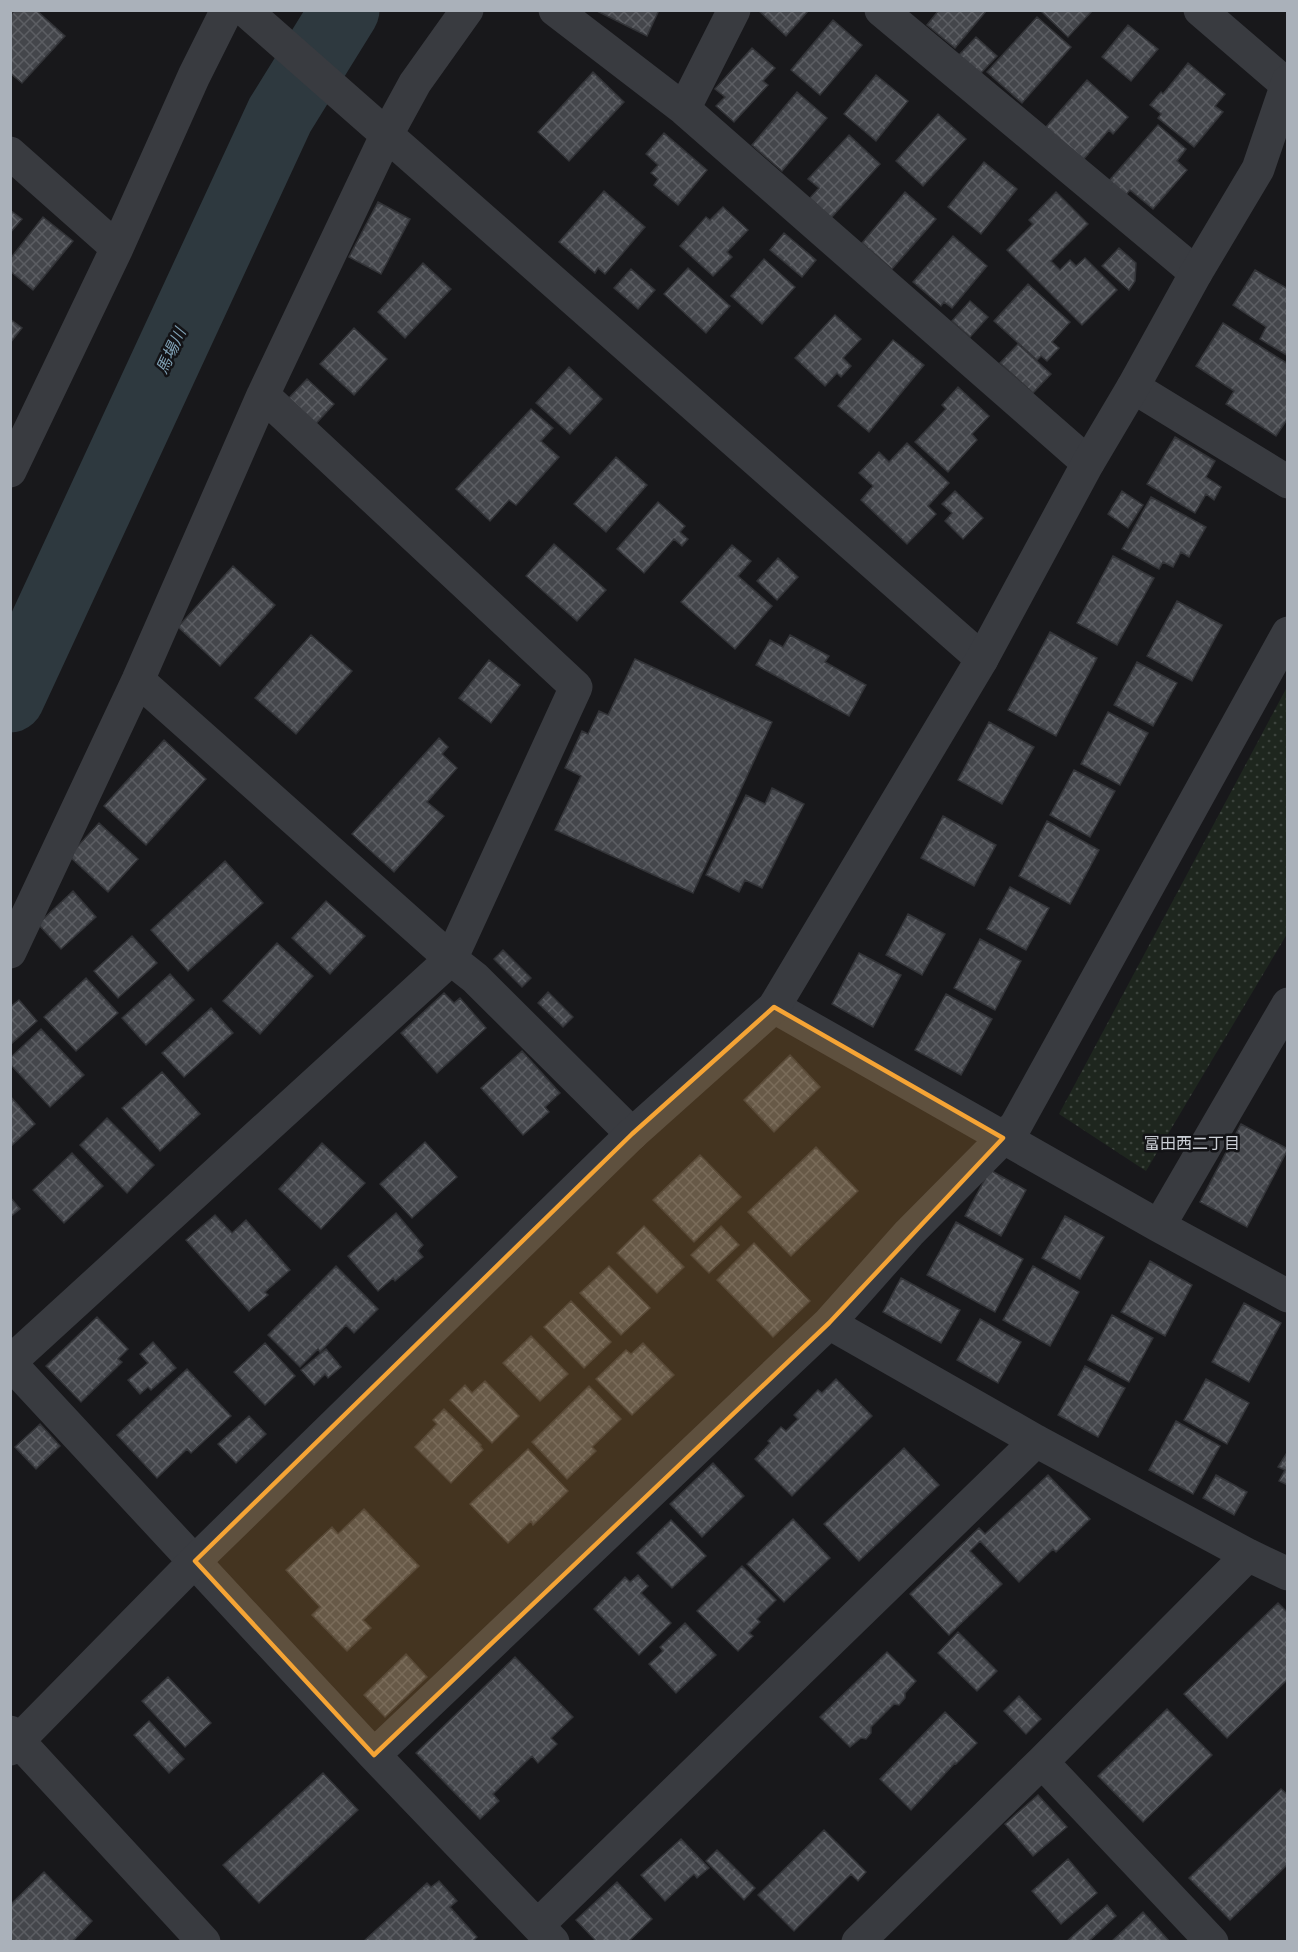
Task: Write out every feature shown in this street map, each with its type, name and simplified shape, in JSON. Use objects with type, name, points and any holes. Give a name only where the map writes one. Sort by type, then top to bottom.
[{"type":"street","points":[[10,471],[117,248],[226,10]]},
{"type":"street","points":[[10,952],[138,680],[263,395],[386,136],[415,83],[467,10]]},
{"type":"street","points":[[555,10],[684,109],[1088,463]]},
{"type":"street","points":[[684,109],[734,10]]},
{"type":"street","points":[[881,10],[1196,273]]},
{"type":"street","points":[[204,1941],[13,1740],[632,1134],[774,1006],[982,660],[1088,463],[1258,169],[1287,82],[1200,10]]},
{"type":"street","points":[[252,16],[982,660]]},
{"type":"street","points":[[10,153],[117,248]]},
{"type":"street","points":[[1134,387],[1287,482]]},
{"type":"street","points":[[263,395],[576,687],[451,959],[10,1363],[375,1755],[545,1933],[1036,1441]]},
{"type":"street","points":[[375,1755],[829,1323],[909,1233],[1016,1125],[1287,633]]},
{"type":"street","points":[[138,680],[475,978],[632,1134]]},
{"type":"street","points":[[1160,1227],[1287,1004]]},
{"type":"street","points":[[774,1006],[1160,1227],[1287,1296]]},
{"type":"street","points":[[829,1323],[1036,1441],[1287,1574]]},
{"type":"street","points":[[878,1934],[1042,1762],[1248,1555]]},
{"type":"street","points":[[1042,1762],[1212,1941]]},
{"type":"highlighted area","points":[[774,1007],[1003,1138],[829,1323],[374,1755],[195,1561],[632,1134]]},
{"type":"shaded area","points":[[1287,687],[1287,934],[1146,1171],[1059,1114]]},
{"type":"building","points":[[15,10],[36,10],[65,36],[22,83],[10,73],[10,16]]},
{"type":"building","points":[[595,10],[659,10],[647,36]]},
{"type":"building","points":[[758,10],[809,10],[786,36]]},
{"type":"building","points":[[939,10],[987,10],[955,48],[927,25]]},
{"type":"building","points":[[1044,10],[1093,10],[1068,37],[1042,12]]},
{"type":"building","points":[[1037,17],[1071,47],[1022,103],[987,72]]},
{"type":"building","points":[[833,20],[862,45],[820,95],[791,70]]},
{"type":"building","points":[[1128,25],[1158,49],[1131,81],[1102,57]]},
{"type":"building","points":[[976,37],[997,56],[980,74],[959,55]]},
{"type":"building","points":[[752,48],[775,68],[763,81],[768,85],[734,122],[716,106],[725,97],[715,89]]},
{"type":"building","points":[[1188,63],[1225,94],[1215,106],[1223,112],[1194,147],[1158,118],[1161,114],[1150,105],[1161,92],[1163,94]]},
{"type":"building","points":[[593,72],[624,102],[569,161],[538,132]]},
{"type":"building","points":[[876,75],[908,101],[876,141],[844,114]]},
{"type":"building","points":[[1087,80],[1128,117],[1113,134],[1109,130],[1083,160],[1046,127]]},
{"type":"building","points":[[797,92],[827,118],[782,171],[752,145]]},
{"type":"building","points":[[938,114],[966,139],[923,186],[896,161]]},
{"type":"building","points":[[1158,125],[1186,149],[1177,161],[1187,170],[1153,209],[1130,190],[1124,197],[1107,183]]},
{"type":"building","points":[[664,133],[707,170],[678,205],[654,185],[658,179],[651,173],[658,165],[646,154]]},
{"type":"building","points":[[849,135],[880,164],[831,218],[810,198],[819,188],[808,179]]},
{"type":"building","points":[[984,162],[1017,189],[981,234],[948,207]]},
{"type":"building","points":[[604,191],[645,227],[605,274],[598,268],[595,273],[559,242]]},
{"type":"building","points":[[905,192],[936,219],[892,269],[862,243]]},
{"type":"building","points":[[1056,192],[1088,224],[1051,261],[1060,270],[1070,260],[1076,266],[1085,258],[1117,290],[1082,325],[1007,250],[1033,224],[1029,220]]},
{"type":"building","points":[[378,202],[410,219],[381,274],[349,257]]},
{"type":"building","points":[[723,207],[748,230],[727,252],[732,257],[713,276],[680,246],[706,217],[710,220]]},
{"type":"building","points":[[10,210],[22,219],[10,233]]},
{"type":"building","points":[[43,217],[73,241],[33,290],[10,271],[10,259]]},
{"type":"building","points":[[784,233],[816,260],[802,277],[770,250]]},
{"type":"building","points":[[953,236],[987,266],[952,308],[944,302],[941,306],[913,282]]},
{"type":"building","points":[[1119,248],[1136,263],[1135,281],[1129,290],[1102,266]]},
{"type":"building","points":[[764,259],[795,287],[762,324],[731,296]]},
{"type":"building","points":[[423,263],[451,289],[405,338],[378,312]]},
{"type":"building","points":[[688,268],[730,306],[706,333],[664,294]]},
{"type":"building","points":[[631,269],[655,290],[638,309],[614,288]]},
{"type":"building","points":[[1255,270],[1288,289],[1288,356],[1260,339],[1266,327],[1233,305]]},
{"type":"building","points":[[1028,284],[1070,322],[1052,342],[1059,348],[1047,361],[1041,356],[1037,360],[994,321]]},
{"type":"building","points":[[970,301],[988,317],[970,337],[952,321]]},
{"type":"building","points":[[835,315],[861,339],[843,358],[851,366],[841,377],[837,373],[825,386],[795,358]]},
{"type":"building","points":[[10,319],[22,328],[10,343]]},
{"type":"building","points":[[1223,323],[1288,364],[1288,418],[1276,436],[1226,404],[1234,391],[1196,366]]},
{"type":"building","points":[[354,328],[387,359],[354,395],[320,364]]},
{"type":"building","points":[[893,340],[924,365],[869,432],[838,406]]},
{"type":"building","points":[[1018,344],[1051,374],[1033,393],[1000,363]]},
{"type":"building","points":[[569,367],[602,399],[570,434],[536,403]]},
{"type":"building","points":[[307,379],[334,404],[311,429],[284,403]]},
{"type":"building","points":[[958,387],[989,416],[972,434],[977,440],[948,472],[915,442],[946,409],[942,405]]},
{"type":"building","points":[[531,409],[553,428],[541,441],[559,457],[516,505],[509,500],[490,521],[456,489]]},
{"type":"building","points":[[1175,437],[1215,461],[1206,477],[1221,487],[1214,500],[1206,494],[1195,513],[1147,484]]},
{"type":"building","points":[[907,443],[949,483],[928,506],[936,514],[907,544],[861,500],[873,486],[859,473],[879,452],[889,462]]},
{"type":"building","points":[[616,457],[647,485],[606,532],[574,504]]},
{"type":"building","points":[[955,491],[983,518],[963,539],[945,521],[952,513],[942,504]]},
{"type":"building","points":[[1122,491],[1143,505],[1128,528],[1108,514]]},
{"type":"building","points":[[1151,497],[1206,527],[1189,557],[1181,552],[1173,567],[1163,562],[1159,569],[1122,549]]},
{"type":"building","points":[[658,502],[685,526],[680,532],[688,539],[682,546],[674,539],[644,573],[617,549]]},
{"type":"building","points":[[554,544],[606,590],[577,621],[526,576]]},
{"type":"building","points":[[732,545],[751,561],[738,576],[772,606],[735,649],[681,602]]},
{"type":"building","points":[[1113,556],[1154,578],[1117,645],[1077,623]]},
{"type":"building","points":[[778,558],[798,577],[777,600],[757,581]]},
{"type":"building","points":[[233,566],[275,605],[220,666],[178,627]]},
{"type":"building","points":[[1177,601],[1222,625],[1192,681],[1147,656]]},
{"type":"building","points":[[1050,632],[1097,658],[1056,736],[1008,710]]},
{"type":"building","points":[[311,635],[352,671],[296,734],[255,698]]},
{"type":"building","points":[[790,635],[829,656],[825,662],[866,685],[849,716],[756,665],[770,640],[783,647]]},
{"type":"building","points":[[635,659],[772,722],[693,893],[555,830],[581,776],[565,768],[582,731],[588,734],[599,711],[608,715]]},
{"type":"building","points":[[489,660],[520,685],[491,723],[459,698]]},
{"type":"building","points":[[1137,662],[1177,683],[1153,726],[1114,705]]},
{"type":"building","points":[[1108,712],[1148,733],[1120,785],[1081,764]]},
{"type":"building","points":[[989,722],[1034,747],[1002,804],[958,780]]},
{"type":"building","points":[[439,738],[448,747],[442,754],[457,768],[427,802],[444,816],[394,872],[352,834]]},
{"type":"building","points":[[164,740],[206,779],[146,845],[104,806]]},
{"type":"building","points":[[1074,770],[1115,791],[1090,837],[1050,815]]},
{"type":"building","points":[[772,788],[804,804],[762,888],[745,880],[739,892],[706,875],[746,795],[765,804]]},
{"type":"building","points":[[943,816],[996,845],[974,886],[921,858]]},
{"type":"building","points":[[1047,821],[1099,850],[1070,904],[1019,876]]},
{"type":"building","points":[[99,823],[138,859],[108,892],[69,856]]},
{"type":"building","points":[[225,861],[263,903],[188,971],[151,930]]},
{"type":"building","points":[[1010,887],[1049,908],[1026,950],[987,929]]},
{"type":"building","points":[[73,891],[96,917],[61,949],[38,924]]},
{"type":"building","points":[[326,901],[365,936],[330,974],[292,938]]},
{"type":"building","points":[[908,914],[945,934],[922,975],[886,955]]},
{"type":"building","points":[[132,936],[157,963],[118,998],[94,971]]},
{"type":"building","points":[[980,939],[1021,961],[995,1010],[954,988]]},
{"type":"building","points":[[277,943],[313,976],[260,1034],[223,1001]]},
{"type":"building","points":[[503,950],[531,978],[522,987],[494,959]]},
{"type":"building","points":[[859,953],[901,975],[873,1027],[832,1004]]},
{"type":"building","points":[[170,974],[194,1000],[146,1045],[122,1018]]},
{"type":"building","points":[[86,978],[118,1013],[76,1051],[44,1017]]},
{"type":"building","points":[[548,992],[573,1017],[563,1027],[538,1003]]},
{"type":"building","points":[[444,993],[454,1003],[460,998],[486,1028],[437,1073],[401,1033]]},
{"type":"building","points":[[946,994],[992,1019],[961,1075],[915,1050]]},
{"type":"building","points":[[19,1000],[37,1021],[12,1043],[10,1042],[10,1007]]},
{"type":"building","points":[[211,1008],[233,1033],[184,1077],[162,1053]]},
{"type":"building","points":[[41,1029],[84,1075],[50,1107],[10,1064],[10,1058]]},
{"type":"building","points":[[522,1051],[560,1093],[545,1107],[549,1112],[523,1135],[481,1088]]},
{"type":"building","points":[[790,1055],[820,1087],[774,1132],[744,1100]]},
{"type":"building","points":[[162,1072],[200,1114],[160,1151],[122,1108]]},
{"type":"building","points":[[10,1096],[35,1124],[10,1147]]},
{"type":"building","points":[[107,1118],[154,1165],[127,1193],[80,1145]]},
{"type":"building","points":[[1241,1124],[1288,1149],[1247,1227],[1200,1202]]},
{"type":"building","points":[[425,1142],[457,1177],[412,1218],[380,1184]]},
{"type":"building","points":[[322,1143],[365,1183],[321,1229],[279,1189]]},
{"type":"building","points":[[816,1147],[858,1191],[791,1256],[748,1212]]},
{"type":"building","points":[[72,1153],[103,1186],[64,1223],[33,1190]]},
{"type":"building","points":[[700,1155],[741,1197],[694,1242],[653,1200]]},
{"type":"building","points":[[990,1170],[1026,1190],[1001,1236],[965,1216]]},
{"type":"building","points":[[10,1197],[20,1209],[10,1217]]},
{"type":"building","points":[[396,1213],[423,1245],[418,1251],[423,1257],[395,1281],[393,1278],[378,1291],[348,1256]]},
{"type":"building","points":[[215,1215],[232,1233],[246,1220],[290,1270],[265,1292],[268,1295],[249,1311],[186,1240]]},
{"type":"building","points":[[1065,1216],[1104,1237],[1080,1279],[1042,1258]]},
{"type":"building","points":[[956,1222],[1023,1259],[995,1312],[927,1275]]},
{"type":"building","points":[[644,1226],[684,1267],[657,1293],[617,1253]]},
{"type":"building","points":[[721,1226],[739,1245],[709,1273],[691,1255]]},
{"type":"building","points":[[754,1243],[810,1301],[773,1337],[717,1280]]},
{"type":"building","points":[[1150,1261],[1192,1285],[1165,1336],[1121,1312]]},
{"type":"building","points":[[336,1266],[378,1309],[354,1333],[346,1325],[320,1352],[318,1349],[300,1367],[268,1335]]},
{"type":"building","points":[[609,1266],[650,1308],[621,1335],[580,1293]]},
{"type":"building","points":[[1033,1266],[1079,1292],[1050,1346],[1003,1320]]},
{"type":"building","points":[[901,1278],[960,1310],[941,1343],[883,1312]]},
{"type":"building","points":[[571,1301],[611,1342],[584,1368],[544,1327]]},
{"type":"building","points":[[1244,1303],[1281,1323],[1249,1382],[1212,1362]]},
{"type":"building","points":[[1112,1315],[1153,1338],[1129,1382],[1088,1360]]},
{"type":"building","points":[[97,1317],[128,1349],[118,1359],[122,1362],[81,1402],[46,1366]]},
{"type":"building","points":[[980,1319],[1021,1342],[998,1383],[957,1360]]},
{"type":"building","points":[[531,1336],[568,1374],[540,1401],[503,1363]]},
{"type":"building","points":[[153,1342],[176,1368],[151,1390],[148,1387],[140,1394],[128,1380],[148,1363],[140,1354]]},
{"type":"building","points":[[265,1343],[295,1376],[265,1405],[234,1372]]},
{"type":"building","points":[[643,1343],[674,1375],[632,1415],[596,1379],[626,1350],[631,1354]]},
{"type":"building","points":[[326,1349],[341,1367],[328,1378],[325,1374],[314,1385],[301,1370]]},
{"type":"building","points":[[1085,1366],[1125,1388],[1098,1437],[1058,1415]]},
{"type":"building","points":[[187,1369],[231,1416],[191,1453],[187,1449],[157,1478],[117,1435]]},
{"type":"building","points":[[836,1379],[872,1416],[792,1496],[755,1459],[781,1427],[786,1431],[798,1419],[794,1415],[818,1390],[822,1393]]},
{"type":"building","points":[[1206,1379],[1249,1403],[1227,1444],[1184,1420]]},
{"type":"building","points":[[485,1381],[519,1416],[492,1443],[450,1400],[465,1385],[472,1393]]},
{"type":"building","points":[[589,1386],[621,1419],[592,1447],[596,1451],[567,1479],[532,1442]]},
{"type":"building","points":[[444,1409],[481,1445],[483,1450],[451,1483],[415,1447],[437,1424],[433,1420]]},
{"type":"building","points":[[249,1416],[266,1434],[236,1463],[218,1444]]},
{"type":"building","points":[[1176,1421],[1220,1446],[1193,1494],[1149,1470]]},
{"type":"building","points":[[40,1424],[60,1446],[36,1469],[15,1447]]},
{"type":"building","points":[[904,1448],[939,1485],[859,1561],[824,1524]]},
{"type":"building","points":[[528,1449],[568,1491],[533,1525],[531,1521],[508,1543],[470,1504]]},
{"type":"building","points":[[1288,1451],[1288,1485],[1279,1481],[1285,1470],[1278,1467]]},
{"type":"building","points":[[713,1463],[744,1496],[702,1537],[670,1504]]},
{"type":"building","points":[[1048,1475],[1090,1519],[1056,1552],[1053,1549],[1019,1582],[980,1541],[970,1551],[1002,1584],[949,1635],[910,1594],[979,1528],[985,1534]]},
{"type":"building","points":[[1216,1475],[1247,1492],[1234,1515],[1203,1498]]},
{"type":"building","points":[[364,1509],[419,1566],[363,1620],[371,1628],[347,1651],[312,1615],[320,1607],[286,1570],[332,1527],[338,1534]]},
{"type":"building","points":[[793,1519],[830,1558],[784,1602],[747,1564]]},
{"type":"building","points":[[671,1520],[706,1556],[672,1588],[637,1553]]},
{"type":"building","points":[[742,1566],[776,1600],[757,1619],[760,1622],[749,1633],[753,1636],[738,1651],[697,1611]]},
{"type":"building","points":[[638,1575],[648,1586],[641,1593],[671,1623],[639,1655],[594,1609],[625,1577],[630,1582]]},
{"type":"building","points":[[1278,1603],[1288,1613],[1288,1679],[1227,1738],[1184,1694]]},
{"type":"building","points":[[685,1623],[716,1655],[676,1693],[649,1664],[663,1651],[660,1647]]},
{"type":"building","points":[[958,1632],[997,1671],[977,1691],[938,1653]]},
{"type":"building","points":[[887,1652],[916,1681],[905,1693],[905,1698],[899,1705],[894,1704],[871,1727],[871,1733],[866,1739],[861,1738],[850,1747],[820,1717]]},
{"type":"building","points":[[406,1654],[427,1677],[385,1717],[364,1695]]},
{"type":"building","points":[[515,1657],[573,1717],[551,1738],[557,1744],[538,1763],[532,1756],[493,1794],[499,1801],[480,1819],[416,1753]]},
{"type":"building","points":[[168,1677],[211,1723],[185,1747],[142,1701]]},
{"type":"building","points":[[1019,1696],[1041,1719],[1026,1734],[1004,1711]]},
{"type":"building","points":[[1167,1709],[1212,1755],[1143,1822],[1098,1776]]},
{"type":"building","points":[[945,1712],[977,1743],[911,1810],[880,1779]]},
{"type":"building","points":[[149,1721],[184,1759],[169,1773],[134,1735]]},
{"type":"building","points":[[323,1773],[358,1810],[259,1903],[223,1865]]},
{"type":"building","points":[[1281,1789],[1288,1795],[1288,1864],[1230,1920],[1189,1878]]},
{"type":"building","points":[[1038,1795],[1067,1827],[1033,1856],[1005,1824]]},
{"type":"building","points":[[824,1830],[866,1872],[858,1881],[851,1874],[794,1931],[758,1895]]},
{"type":"building","points":[[681,1839],[709,1868],[697,1878],[694,1874],[665,1901],[641,1875]]},
{"type":"building","points":[[717,1850],[755,1888],[744,1900],[706,1861]]},
{"type":"building","points":[[1068,1859],[1097,1893],[1061,1924],[1032,1891]]},
{"type":"building","points":[[44,1872],[92,1921],[72,1942],[10,1942],[10,1905]]},
{"type":"building","points":[[439,1881],[457,1901],[450,1907],[477,1937],[472,1942],[363,1942],[427,1883],[431,1887]]},
{"type":"building","points":[[617,1882],[652,1919],[628,1942],[597,1942],[576,1920]]},
{"type":"building","points":[[1107,1905],[1116,1916],[1088,1942],[1066,1942]]},
{"type":"building","points":[[1143,1912],[1170,1942],[1111,1942]]},
{"type":"waterway","name":"馬場川","points":[[10,698],[280,115],[345,10]]},
{"type":"district","name":"富田西二丁目","points":[[1192,1143]]}]
